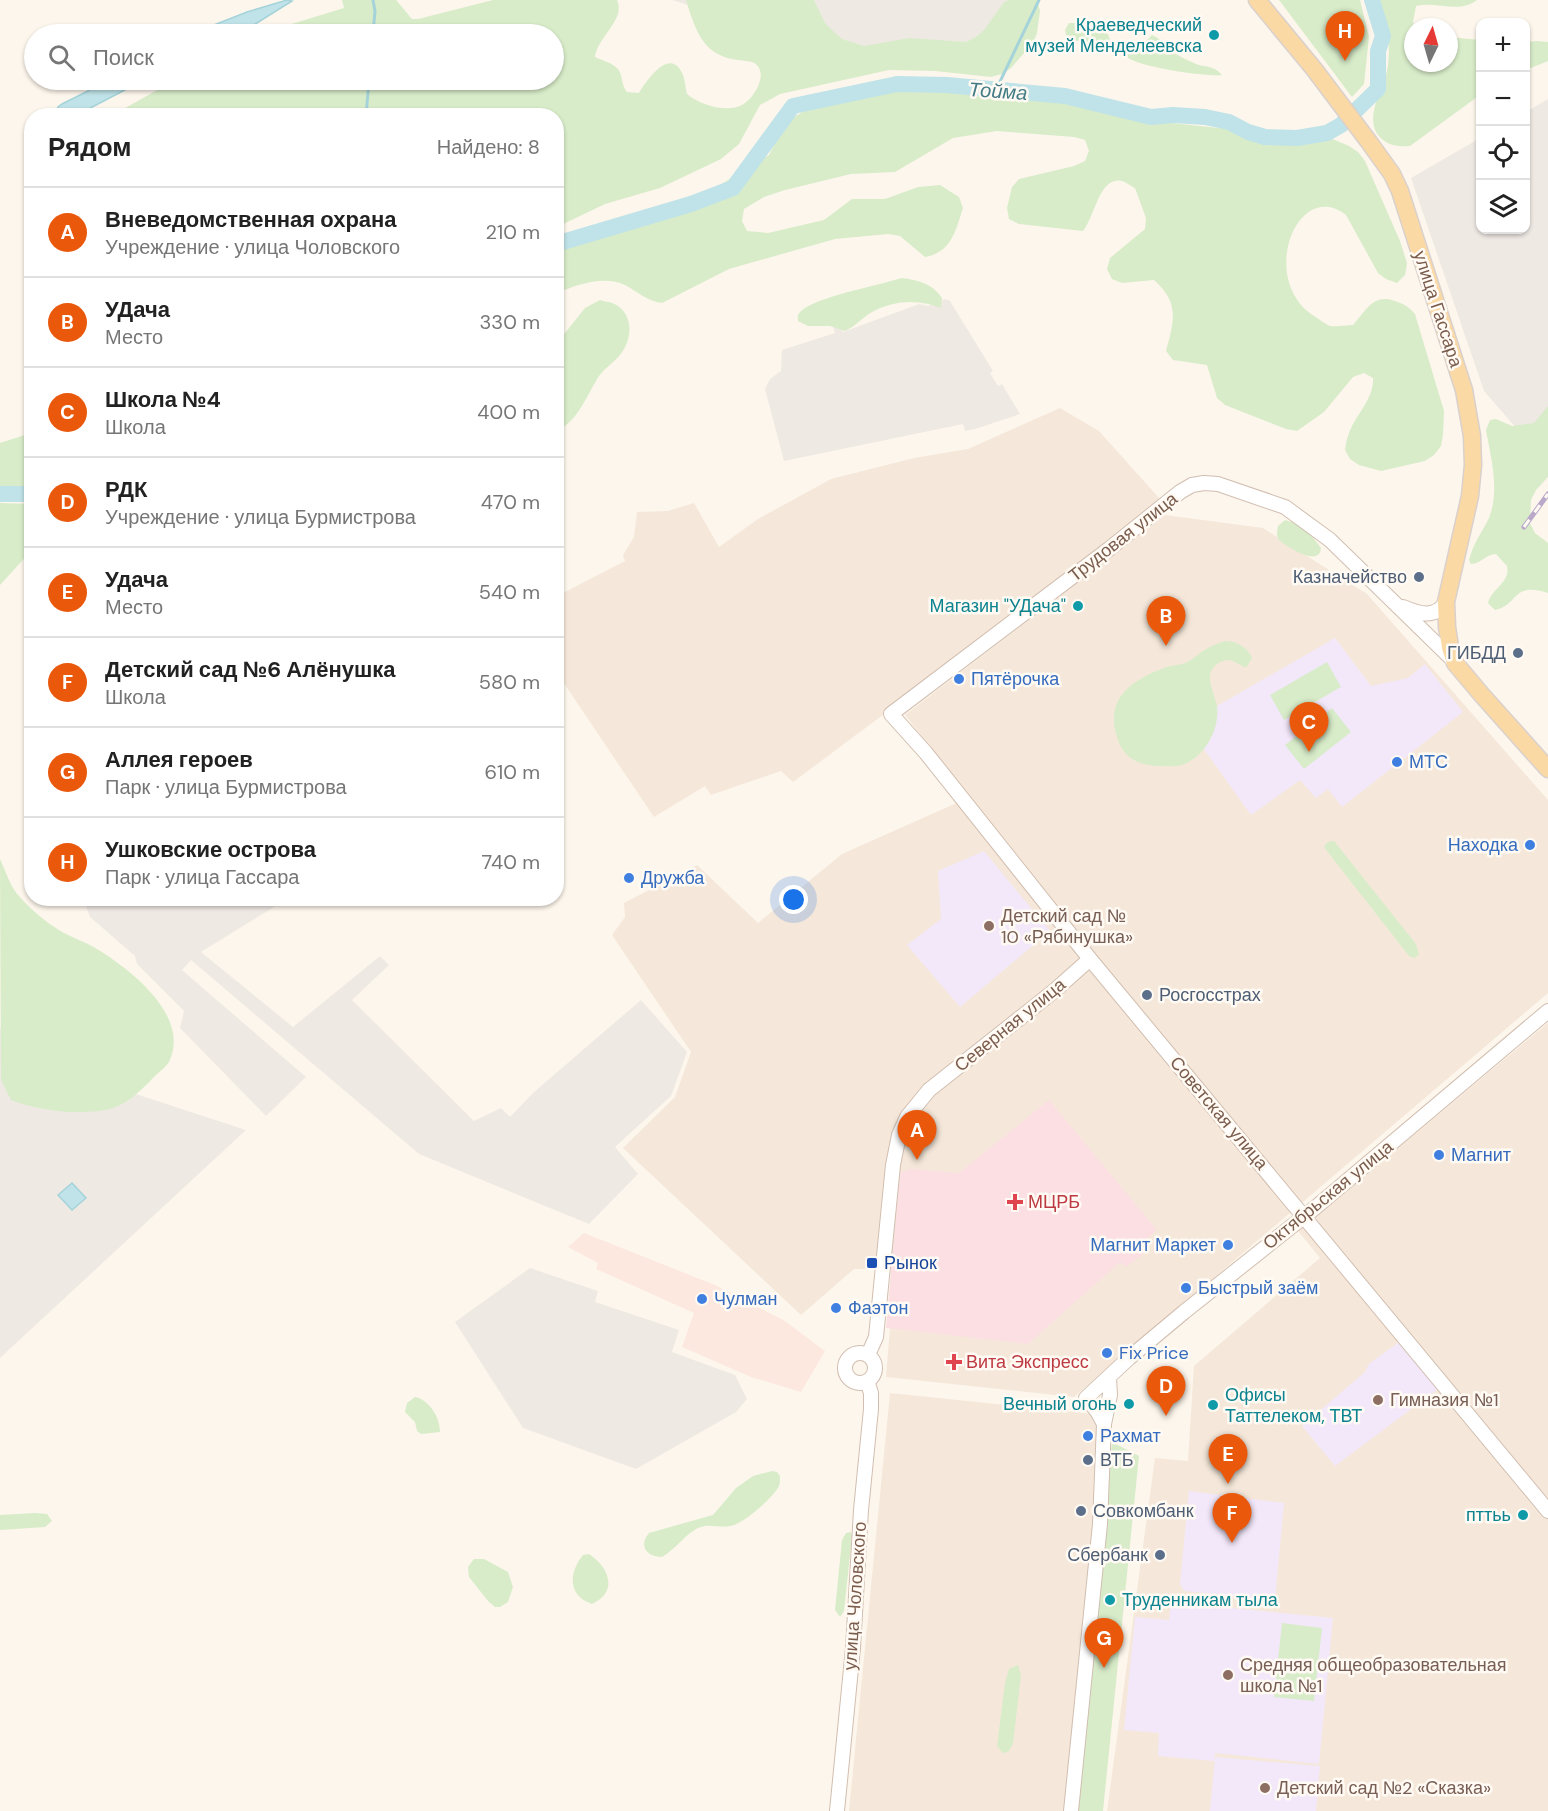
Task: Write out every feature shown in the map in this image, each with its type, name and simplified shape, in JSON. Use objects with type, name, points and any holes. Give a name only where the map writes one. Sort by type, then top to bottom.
[{"type":"main road","name":"улица Гассара","points":[[1257,0],[1392,174],[1400,191],[1464,390],[1473,457],[1470,496],[1446,602],[1446,627],[1455,663]]},
{"type":"main road","points":[[1455,663],[1548,769]]},
{"type":"street","name":"Трудовая улица","points":[[891,714],[1192,485],[1218,484],[1286,507],[1330,540],[1397,605]]},
{"type":"street","points":[[1397,605],[1429,614],[1437,612],[1446,602]]},
{"type":"street","points":[[1397,605],[1455,663]]},
{"type":"street","name":"Советская улица","points":[[891,714],[926,753],[1090,959],[1548,1511]]},
{"type":"street","name":"Северная улица","points":[[868,1355],[877,1328],[895,1152],[907,1117],[928,1090],[1054,991],[1090,959]]},
{"type":"street","name":"Октябрьская улица","points":[[1104,1424],[1086,1398],[1129,1358],[1548,1011]]},
{"type":"street","points":[[856,1353],[868,1355],[873,1359],[875,1372],[867,1382],[854,1382],[848,1378],[845,1366],[850,1356],[856,1353]]},
{"type":"street","points":[[1071,1811],[1100,1524],[1104,1424],[1110,1395],[1108,1378]]},
{"type":"street","name":"улица Чоловского","points":[[837,1811],[853,1648],[861,1509],[871,1409],[871,1393],[867,1382]]},
{"type":"shaded area","points":[[672,0],[1020,0],[1007,54],[863,59]]},
{"type":"shaded area","points":[[1548,99],[1548,437],[1523,436],[1484,391],[1411,178],[1476,140],[1476,234],[1530,234],[1530,110]]},
{"type":"shaded area","points":[[945,299],[950,301],[993,371],[990,373],[998,386],[1002,384],[1020,414],[965,431],[963,424],[784,461],[765,389],[770,379],[781,371],[782,350],[835,333],[832,324],[839,322],[843,332],[919,304],[928,306]]},
{"type":"shaded area","points":[[1060,408],[1099,431],[1160,499],[982,641],[793,782],[781,771],[711,795],[705,786],[654,817],[564,683],[564,592],[625,561],[623,555],[634,537],[637,512],[668,511],[694,503],[719,547],[758,519],[831,479],[914,458],[968,449]]},
{"type":"shaded area","points":[[1165,515],[1263,528],[1367,594],[1548,800],[1548,993],[1074,1397],[886,1377],[895,1269],[854,1269],[801,1315],[623,1148],[675,1097],[691,1052],[612,935],[625,917],[624,903],[697,865],[758,923],[842,854],[970,797],[905,715]]},
{"type":"shaded area","points":[[1335,638],[1371,686],[1408,678],[1425,664],[1463,712],[1342,807],[1328,789],[1316,798],[1300,780],[1251,815],[1186,724]]},
{"type":"shaded area","name":"Детский сад № 10 «Рябинушка»","points":[[984,851],[1050,931],[960,1007],[907,945],[941,919],[938,871]]},
{"type":"shaded area","points":[[86,906],[276,906],[201,952],[293,1027],[380,956],[389,965],[352,1000],[474,1121],[501,1108],[510,1117],[534,1092],[641,1000],[687,1052],[671,1096],[615,1147],[638,1174],[589,1224],[419,1154],[191,960],[182,970],[306,1077],[266,1116],[180,1028],[184,1011],[137,964],[135,956],[90,917]]},
{"type":"shaded area","points":[[1548,1023],[1548,1811],[1107,1811],[1155,1458],[1188,1461],[1194,1366],[1320,1258],[1298,1231]]},
{"type":"shaded area","points":[[0,1028],[50,1066],[246,1130],[0,1358]]},
{"type":"shaded area","name":"МЦРБ","points":[[1049,1100],[1157,1230],[1142,1243],[1147,1251],[1126,1267],[1120,1262],[1028,1344],[886,1328],[900,1173],[911,1169],[959,1173]]},
{"type":"shaded area","name":"Чулман","points":[[584,1233],[715,1285],[785,1321],[825,1351],[801,1392],[751,1377],[682,1347],[694,1313],[596,1269],[598,1263],[568,1247]]},
{"type":"shaded area","points":[[530,1268],[598,1291],[595,1302],[679,1330],[672,1352],[735,1375],[747,1399],[736,1412],[636,1469],[523,1428],[455,1322]]},
{"type":"shaded area","name":"Гимназия №1","points":[[1399,1342],[1438,1389],[1335,1466],[1302,1426],[1365,1372],[1369,1364]]},
{"type":"shaded area","points":[[890,1393],[1103,1415],[1066,1811],[849,1811]]},
{"type":"shaded area","points":[[1189,1491],[1284,1503],[1275,1600],[1184,1591],[1180,1584]]},
{"type":"shaded area","name":"Средняя общеобразовательная школа №1","points":[[1171,1602],[1333,1618],[1319,1764],[1215,1753],[1214,1761],[1158,1756],[1159,1733],[1124,1730],[1135,1617],[1169,1620]]},
{"type":"shaded area","name":"Детский сад №2 «Сказка»","points":[[1215,1757],[1320,1766],[1316,1811],[1210,1811]]},
{"type":"green space","points":[[342,0],[396,0],[412,19],[418,19],[493,0],[617,0],[618,15],[601,42],[595,57],[618,69],[627,92],[639,93],[657,70],[670,63],[676,65],[681,71],[687,94],[706,104],[721,108],[736,107],[747,101],[759,84],[760,71],[758,66],[752,62],[724,57],[713,51],[697,31],[686,0],[814,0],[825,23],[833,31],[842,39],[864,46],[909,38],[966,42],[984,30],[1004,2],[1009,0],[1037,0],[1040,11],[1033,43],[1011,68],[1002,74],[991,77],[935,71],[889,70],[780,94],[760,105],[739,144],[721,159],[660,188],[605,204],[564,224],[564,108],[125,108],[157,90],[564,90],[564,24],[292,24],[344,8]]},
{"type":"green space","points":[[1279,0],[1360,0],[1369,37],[1364,84],[1352,97]]},
{"type":"green space","points":[[1380,0],[1477,0],[1456,7],[1416,6],[1414,18],[1404,18],[1404,72],[1458,72],[1458,38],[1476,40],[1476,98],[1410,146],[1396,146],[1386,142],[1376,132],[1373,123],[1389,57]]},
{"type":"green space","points":[[1069,23],[1079,23],[1108,34],[1111,43],[1101,45],[1067,39],[1065,30]]},
{"type":"green space","points":[[1152,35],[1174,53],[1196,64],[1213,68],[1222,75],[1188,73],[1146,65],[1128,58],[1122,51],[1146,41]]},
{"type":"green space","points":[[1530,42],[1548,42],[1548,61],[1530,68]]},
{"type":"green space","points":[[892,90],[1043,94],[1089,103],[1124,118],[1228,129],[1259,142],[1283,144],[1328,137],[1349,146],[1365,161],[1400,241],[1407,263],[1405,275],[1397,283],[1378,273],[1346,215],[1329,207],[1313,210],[1300,221],[1291,237],[1286,258],[1288,279],[1297,299],[1314,316],[1330,326],[1353,325],[1371,304],[1381,299],[1398,302],[1415,314],[1444,411],[1441,446],[1425,461],[1381,471],[1359,465],[1350,459],[1345,450],[1348,435],[1373,385],[1373,378],[1364,373],[1353,377],[1324,412],[1297,431],[1286,429],[1225,405],[1217,398],[1207,365],[1173,360],[1166,351],[1173,313],[1168,297],[1162,288],[1154,280],[1122,283],[1112,279],[1107,269],[1110,258],[1145,229],[1146,218],[1135,188],[1122,181],[1114,181],[1108,185],[1098,199],[1083,231],[1019,224],[1009,219],[1007,208],[1012,187],[1019,179],[1074,166],[1085,161],[1089,151],[1085,140],[1074,137],[997,131],[953,138],[895,172],[851,174],[785,190],[764,197],[744,209],[742,221],[747,231],[768,233],[824,220],[852,199],[885,199],[918,187],[940,185],[959,197],[963,208],[947,246],[934,255],[925,257],[900,236],[888,234],[835,239],[729,269],[662,303],[647,298],[617,282],[599,281],[564,290],[564,235],[705,194],[769,155],[784,124],[802,112]]},
{"type":"green space","points":[[902,278],[934,289],[942,298],[941,308],[915,302],[889,305],[872,312],[845,331],[830,326],[808,326],[798,321],[800,312],[819,301]]},
{"type":"green space","points":[[600,300],[616,305],[627,317],[628,338],[623,351],[599,376],[577,414],[564,427],[564,334],[585,308]]},
{"type":"green space","points":[[1548,406],[1548,477],[1536,490],[1531,500],[1530,523],[1535,533],[1548,543],[1548,593],[1528,590],[1495,610],[1488,603],[1504,581],[1507,566],[1496,554],[1475,564],[1471,564],[1469,560],[1475,543],[1489,518],[1494,496],[1494,474],[1486,430],[1490,420],[1496,419],[1512,426],[1534,423]]},
{"type":"green space","points":[[24,435],[24,491],[0,493],[0,443]]},
{"type":"green space","points":[[0,503],[24,504],[24,559],[0,585]]},
{"type":"green space","points":[[1285,520],[1296,524],[1310,534],[1321,548],[1319,554],[1309,556],[1303,554],[1279,540],[1278,526]]},
{"type":"green space","points":[[1225,641],[1241,645],[1252,658],[1246,668],[1234,661],[1225,660],[1213,668],[1210,678],[1217,706],[1216,724],[1204,749],[1198,756],[1177,766],[1147,765],[1130,758],[1119,743],[1115,728],[1114,715],[1117,703],[1123,694],[1142,678],[1167,667],[1185,663],[1210,647]]},
{"type":"green space","points":[[1327,662],[1341,687],[1284,720],[1270,695]]},
{"type":"green space","points":[[1332,708],[1351,732],[1304,769],[1285,745]]},
{"type":"green space","points":[[1334,841],[1416,944],[1419,955],[1414,958],[1409,956],[1327,851],[1324,846]]},
{"type":"green space","points":[[0,859],[13,888],[24,901],[24,906],[29,906],[61,931],[111,958],[141,982],[165,1012],[172,1028],[174,1045],[169,1062],[139,1092],[120,1105],[105,1110],[57,1111],[34,1107],[11,1100],[1,1080]]},
{"type":"green space","points":[[415,1397],[425,1402],[433,1410],[440,1432],[421,1434],[417,1431],[415,1422],[405,1412],[407,1403]]},
{"type":"green space","points":[[1112,1442],[1139,1456],[1103,1811],[1076,1811]]},
{"type":"green space","points":[[772,1471],[777,1472],[780,1476],[776,1491],[742,1521],[730,1526],[698,1528],[662,1557],[652,1555],[646,1550],[644,1542],[649,1533],[713,1515],[736,1488],[753,1476]]},
{"type":"green space","points":[[47,1514],[52,1521],[45,1527],[0,1530],[0,1515]]},
{"type":"green space","points":[[851,1532],[844,1611],[840,1617],[835,1610],[842,1540],[846,1533]]},
{"type":"green space","points":[[589,1554],[602,1566],[608,1579],[606,1593],[592,1604],[578,1595],[573,1583],[578,1562],[583,1555]]},
{"type":"green space","points":[[474,1559],[484,1559],[508,1572],[513,1587],[508,1602],[495,1607],[469,1577],[468,1567]]},
{"type":"green space","points":[[1282,1623],[1322,1628],[1314,1701],[1274,1697]]},
{"type":"green space","points":[[1018,1665],[1021,1675],[1013,1744],[1008,1752],[1003,1753],[997,1746],[1005,1683],[1009,1669]]},
{"type":"water","points":[[287,0],[292,1],[255,24],[216,24]]},
{"type":"water","points":[[125,90],[90,108],[58,108],[88,91]]},
{"type":"water","points":[[72,1183],[86,1198],[72,1210],[58,1195]]},
{"type":"waterway","points":[[373,0],[374,24]]},
{"type":"waterway","points":[[996,90],[1039,0]]},
{"type":"waterway","name":"Тойма","points":[[564,242],[691,204],[733,188],[793,106],[897,84],[947,85],[1065,96],[1151,117],[1173,115],[1205,117],[1229,122],[1248,132],[1265,137],[1297,138],[1327,133],[1341,125],[1378,89],[1378,51],[1383,36],[1372,0]]},
{"type":"waterway","points":[[367,108],[368,90]]},
{"type":"waterway","name":"Тойма","points":[[0,494],[24,494]]},
{"type":"railway","points":[[1524,527],[1548,494]]},
{"type":"place","name":"Краеведческий музей Менделеевска","points":[[1214,35]]},
{"type":"place","name":"Ушковские острова","points":[[1345,61]]},
{"type":"place","name":"Казначейство","points":[[1419,577]]},
{"type":"place","name":"Магазин \"УДача\"","points":[[1078,606]]},
{"type":"place","name":"УДача","points":[[1166,646]]},
{"type":"place","name":"ГИБДД","points":[[1518,653]]},
{"type":"place","name":"Пятёрочка","points":[[959,679]]},
{"type":"place","name":"Школа №4","points":[[1309,752]]},
{"type":"place","name":"МТС","points":[[1397,762]]},
{"type":"place","name":"Находка","points":[[1530,845]]},
{"type":"place","name":"Дружба","points":[[629,878]]},
{"type":"place","name":"Детский сад № 10 «Рябинушка»","points":[[989,926]]},
{"type":"place","name":"Росгосстрах","points":[[1147,995]]},
{"type":"place","name":"Магнит","points":[[1439,1155]]},
{"type":"place","name":"Вневедомственная охрана","points":[[917,1160]]},
{"type":"place","name":"МЦРБ","points":[[1015,1202]]},
{"type":"place","name":"Магнит Маркет","points":[[1228,1245]]},
{"type":"place","name":"Рынок","points":[[872,1263]]},
{"type":"place","name":"Быстрый заём","points":[[1186,1288]]},
{"type":"place","name":"Чулман","points":[[702,1299]]},
{"type":"place","name":"Фаэтон","points":[[836,1308]]},
{"type":"place","name":"Fix Price","points":[[1107,1353]]},
{"type":"place","name":"Вита Экспресс","points":[[954,1362]]},
{"type":"place","name":"Гимназия №1","points":[[1378,1400]]},
{"type":"place","name":"Вечный огонь","points":[[1129,1404]]},
{"type":"place","name":"Офисы Таттелеком, ТВТ","points":[[1213,1405]]},
{"type":"place","name":"РДК","points":[[1166,1416]]},
{"type":"place","name":"Рахмат","points":[[1088,1436]]},
{"type":"place","name":"ВТБ","points":[[1088,1460]]},
{"type":"place","name":"Удача","points":[[1228,1484]]},
{"type":"place","name":"Совкомбанк","points":[[1081,1511]]},
{"type":"place","name":"пттьь","points":[[1523,1515]]},
{"type":"place","name":"Детский сад №6 Алёнушка","points":[[1232,1543]]},
{"type":"place","name":"Сбербанк","points":[[1160,1555]]},
{"type":"place","name":"Труденникам тыла","points":[[1110,1600]]},
{"type":"place","name":"Аллея героев","points":[[1104,1668]]},
{"type":"place","name":"Средняя общеобразовательная школа №1","points":[[1228,1675]]},
{"type":"place","name":"Детский сад №2 «Сказка»","points":[[1265,1788]]}]
